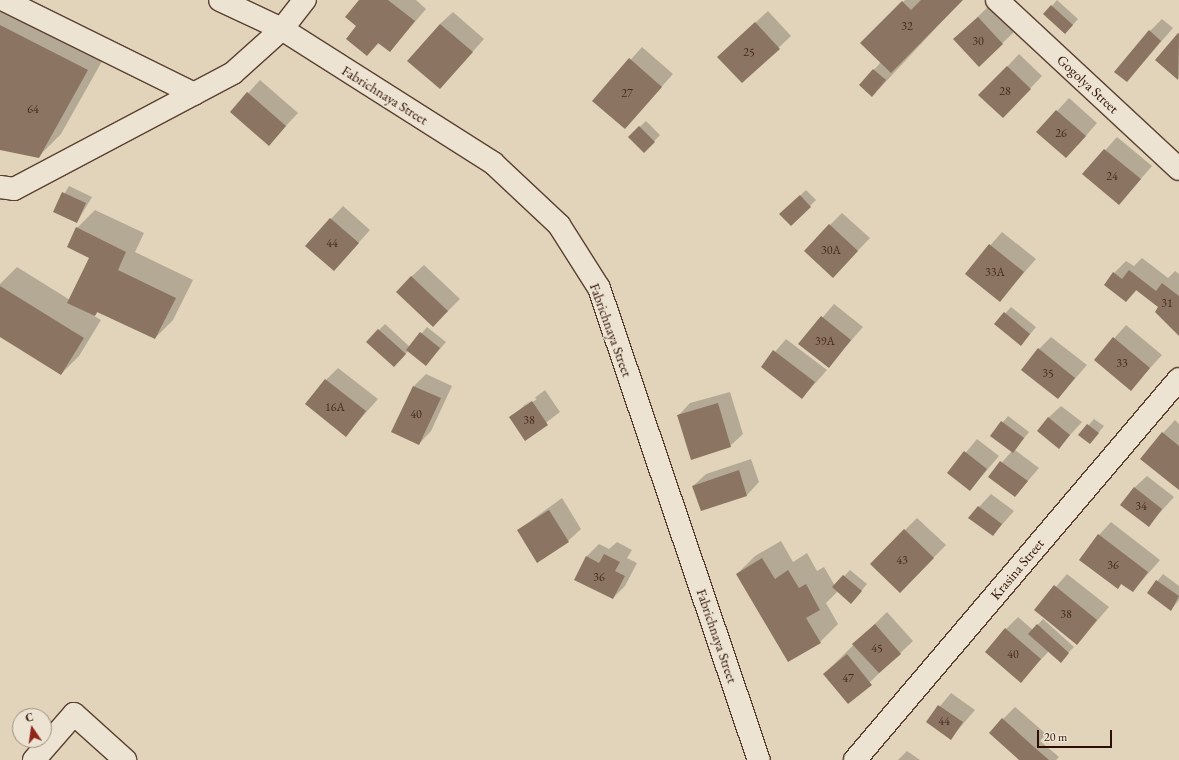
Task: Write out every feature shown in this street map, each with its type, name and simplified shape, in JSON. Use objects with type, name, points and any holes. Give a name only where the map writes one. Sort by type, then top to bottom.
[{"type":"street","points":[[4,0],[194,94]]},
{"type":"street","name":"Fabrichnaya Street","points":[[220,0],[282,29],[493,163],[559,225],[599,288],[759,760]]},
{"type":"street","points":[[0,187],[14,189],[233,73],[282,29],[305,0]]},
{"type":"street","name":"Gogolya Street","points":[[997,0],[1179,169]]},
{"type":"street","name":"Krasina Street","points":[[855,760],[1179,379]]},
{"type":"street","points":[[34,760],[74,714],[125,760]]},
{"type":"building","points":[[359,0],[388,0],[415,21],[390,52],[378,43],[367,56],[346,39],[356,26],[345,17]]},
{"type":"building","points":[[921,0],[963,0],[891,73],[860,43],[902,1],[911,10]]},
{"type":"building","points":[[1051,5],[1073,25],[1065,34],[1043,14]]},
{"type":"building","points":[[978,17],[1003,44],[979,67],[953,39]]},
{"type":"building","points":[[755,22],[780,49],[742,83],[717,57]]},
{"type":"building","points":[[440,24],[473,52],[440,89],[407,61]]},
{"type":"building","points":[[0,25],[88,70],[39,158],[0,150]]},
{"type":"building","points":[[1149,30],[1161,41],[1127,82],[1114,72]]},
{"type":"building","points":[[1178,33],[1179,34],[1178,80],[1155,60]]},
{"type":"building","points":[[629,58],[662,87],[625,129],[592,101]]},
{"type":"building","points":[[1007,66],[1031,89],[1003,118],[978,95]]},
{"type":"building","points":[[873,69],[886,80],[872,97],[859,85]]},
{"type":"building","points":[[247,92],[286,126],[269,146],[230,112]]},
{"type":"building","points":[[1056,110],[1086,136],[1066,158],[1036,132]]},
{"type":"building","points":[[639,126],[655,142],[644,153],[628,137]]},
{"type":"building","points":[[1104,149],[1141,179],[1119,205],[1082,174]]},
{"type":"building","points":[[62,192],[86,203],[77,223],[53,212]]},
{"type":"building","points":[[800,195],[811,207],[791,226],[779,214]]},
{"type":"building","points":[[330,218],[359,243],[334,271],[305,246]]},
{"type":"building","points":[[829,224],[858,251],[833,278],[804,251]]},
{"type":"building","points":[[76,227],[126,252],[118,270],[176,298],[155,339],[97,312],[95,316],[67,303],[89,258],[67,247]]},
{"type":"building","points":[[989,244],[1024,272],[1000,302],[965,274]]},
{"type":"building","points":[[1129,270],[1156,291],[1162,283],[1179,296],[1179,336],[1155,312],[1158,307],[1136,290],[1126,302],[1104,285],[1113,272],[1122,279]]},
{"type":"building","points":[[411,276],[448,311],[433,327],[396,292]]},
{"type":"building","points":[[0,286],[84,338],[61,375],[0,337]]},
{"type":"building","points":[[1004,312],[1030,334],[1021,346],[994,324]]},
{"type":"building","points":[[821,316],[851,340],[829,368],[798,344]]},
{"type":"building","points":[[378,329],[406,354],[394,367],[366,342]]},
{"type":"building","points":[[420,332],[440,348],[426,366],[406,350]]},
{"type":"building","points":[[1113,337],[1150,368],[1131,391],[1094,360]]},
{"type":"building","points":[[1038,348],[1075,378],[1058,399],[1021,370]]},
{"type":"building","points":[[773,350],[815,382],[802,399],[761,367]]},
{"type":"building","points":[[325,379],[366,411],[346,437],[305,404]]},
{"type":"building","points":[[413,386],[441,398],[419,445],[391,432]]},
{"type":"building","points":[[532,401],[548,425],[525,441],[509,417]]},
{"type":"building","points":[[718,403],[731,447],[691,460],[677,415]]},
{"type":"building","points":[[1048,417],[1070,435],[1059,449],[1037,431]]},
{"type":"building","points":[[1001,421],[1024,438],[1013,453],[990,436]]},
{"type":"building","points":[[1087,424],[1099,433],[1090,444],[1078,435]]},
{"type":"building","points":[[1162,432],[1179,446],[1179,490],[1140,459]]},
{"type":"building","points":[[964,451],[987,469],[970,491],[947,473]]},
{"type":"building","points":[[1000,461],[1028,481],[1015,497],[988,477]]},
{"type":"building","points":[[739,470],[747,496],[701,511],[692,486]]},
{"type":"building","points":[[1134,487],[1162,509],[1149,527],[1120,505]]},
{"type":"building","points":[[978,506],[1002,524],[993,536],[968,518]]},
{"type":"building","points":[[549,510],[569,542],[537,563],[517,530]]},
{"type":"building","points":[[904,529],[934,558],[900,593],[870,564]]},
{"type":"building","points":[[1098,534],[1148,572],[1133,592],[1121,584],[1118,589],[1079,560]]},
{"type":"building","points":[[604,554],[620,562],[615,571],[625,576],[613,599],[574,580],[586,556],[599,563]]},
{"type":"building","points":[[762,558],[775,579],[788,570],[799,588],[806,584],[820,610],[806,618],[821,643],[788,662],[736,574]]},
{"type":"building","points":[[843,575],[862,591],[851,604],[832,587]]},
{"type":"building","points":[[1156,580],[1179,596],[1171,611],[1147,593]]},
{"type":"building","points":[[1054,585],[1097,620],[1077,645],[1034,610]]},
{"type":"building","points":[[875,624],[901,654],[879,673],[852,644]]},
{"type":"building","points":[[1037,624],[1069,653],[1061,663],[1028,634]]},
{"type":"building","points":[[1005,628],[1041,659],[1021,683],[985,652]]},
{"type":"building","points":[[847,654],[872,685],[848,704],[823,674]]},
{"type":"building","points":[[938,705],[963,722],[951,740],[926,722]]},
{"type":"building","points":[[1002,718],[1049,760],[1019,760],[989,733]]}]
